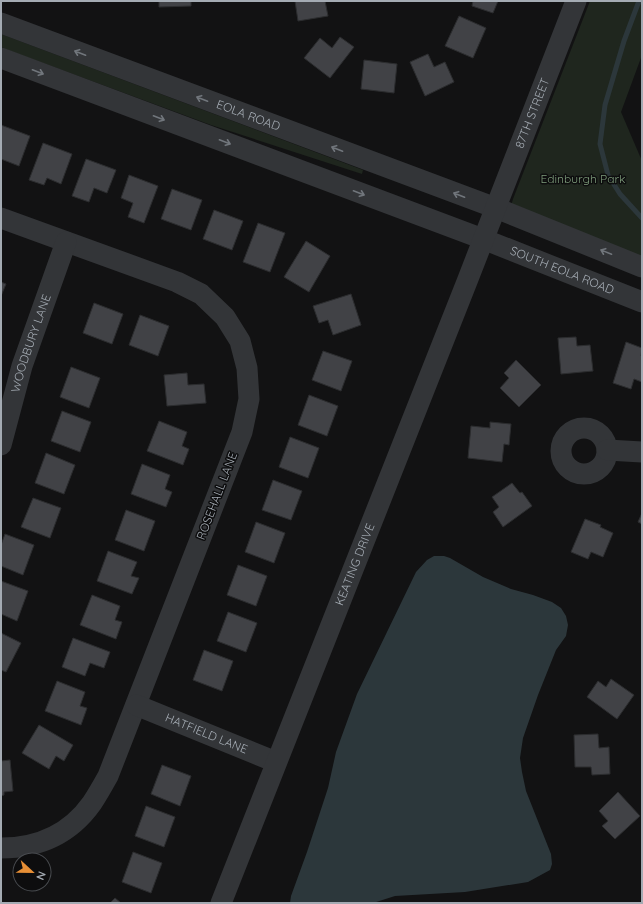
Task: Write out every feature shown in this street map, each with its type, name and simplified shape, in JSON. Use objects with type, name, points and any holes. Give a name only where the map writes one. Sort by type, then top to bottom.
[{"type":"street","name":"87TH STREET","points":[[489,224],[576,1]]},
{"type":"street","name":"EOLA ROAD","points":[[1,23],[489,224]]},
{"type":"street","points":[[1,58],[489,224],[642,267]]},
{"type":"street","name":"ROSEHALL LANE","points":[[1,218],[177,282],[201,294],[225,317],[240,341],[247,368],[250,399],[242,432],[108,776],[92,803],[74,823],[51,839],[33,845],[1,848]]},
{"type":"street","name":"SOUTH EOLA ROAD","points":[[489,224],[642,302]]},
{"type":"street","name":"KEATING DRIVE","points":[[221,903],[489,224]]},
{"type":"street","name":"WOODBURY LANE","points":[[1,445],[22,366],[66,242]]},
{"type":"street","points":[[607,450],[642,452]]},
{"type":"street","name":"HATFIELD LANE","points":[[136,705],[276,762]]},
{"type":"green space","name":"Edinburgh Park","points":[[590,1],[642,1],[642,55],[621,112],[642,161],[642,267],[510,209]]},
{"type":"green space","points":[[1,34],[363,170],[362,174],[211,125],[16,53],[1,47]]},
{"type":"shaded area","points":[[434,556],[444,556],[450,558],[483,577],[511,589],[552,602],[561,608],[566,616],[568,625],[566,636],[556,650],[538,695],[523,738],[520,758],[526,791],[551,854],[552,864],[550,870],[528,882],[465,892],[395,896],[373,903],[290,903],[291,896],[328,788],[336,752],[357,694],[416,572],[427,560]]},
{"type":"building","points":[[159,1],[191,1],[191,6],[159,7]]},
{"type":"building","points":[[295,1],[325,1],[328,16],[298,21]]},
{"type":"building","points":[[473,1],[498,1],[493,13],[472,6]]},
{"type":"building","points":[[459,16],[486,28],[473,58],[445,46]]},
{"type":"building","points":[[340,37],[354,47],[330,78],[304,58],[320,38],[332,48]]},
{"type":"building","points":[[428,54],[434,67],[445,62],[454,82],[425,96],[410,62]]},
{"type":"building","points":[[364,60],[397,64],[394,93],[361,89]]},
{"type":"building","points":[[1,125],[30,136],[19,166],[1,159]]},
{"type":"building","points":[[43,143],[72,154],[61,184],[47,178],[44,185],[29,180]]},
{"type":"building","points":[[86,159],[116,170],[107,193],[94,188],[89,202],[72,196]]},
{"type":"building","points":[[129,175],[158,186],[144,223],[128,217],[133,203],[121,198]]},
{"type":"building","points":[[172,189],[202,200],[191,230],[161,219]]},
{"type":"building","points":[[214,210],[243,221],[232,250],[203,239]]},
{"type":"building","points":[[258,223],[285,233],[270,272],[243,262]]},
{"type":"building","points":[[306,241],[330,256],[309,292],[284,277]]},
{"type":"building","points":[[1,282],[6,284],[1,296]]},
{"type":"building","points":[[351,294],[361,325],[333,335],[328,320],[319,323],[313,306]]},
{"type":"building","points":[[94,303],[123,314],[112,344],[83,333]]},
{"type":"building","points":[[140,315],[169,326],[158,356],[129,345]]},
{"type":"building","points":[[576,337],[577,346],[590,345],[593,371],[561,374],[558,338]]},
{"type":"building","points":[[626,342],[642,348],[642,382],[634,379],[631,389],[613,383]]},
{"type":"building","points":[[323,351],[352,361],[341,391],[312,380]]},
{"type":"building","points":[[516,360],[541,385],[519,407],[500,388],[509,378],[504,373]]},
{"type":"building","points":[[71,367],[100,378],[89,408],[60,397]]},
{"type":"building","points":[[187,373],[188,385],[204,384],[206,403],[167,406],[164,375]]},
{"type":"building","points":[[309,395],[338,406],[327,436],[298,425]]},
{"type":"building","points":[[62,411],[91,422],[80,452],[51,441]]},
{"type":"building","points":[[159,421],[187,432],[182,446],[189,449],[183,465],[147,451]]},
{"type":"building","points":[[490,422],[511,424],[509,445],[504,444],[502,462],[468,458],[471,426],[490,428]]},
{"type":"building","points":[[290,437],[319,448],[308,478],[279,467]]},
{"type":"building","points":[[46,453],[75,465],[64,494],[35,483]]},
{"type":"building","points":[[142,464],[170,475],[165,489],[172,492],[166,507],[131,494]]},
{"type":"building","points":[[273,480],[302,491],[291,520],[262,510]]},
{"type":"building","points":[[512,483],[520,493],[522,492],[532,506],[503,527],[493,512],[499,507],[492,497]]},
{"type":"building","points":[[33,498],[61,508],[50,538],[21,527]]},
{"type":"building","points":[[126,510],[155,521],[144,551],[115,540]]},
{"type":"building","points":[[642,513],[642,524],[638,522]]},
{"type":"building","points":[[585,519],[601,525],[600,527],[613,533],[603,557],[591,552],[588,559],[571,552]]},
{"type":"building","points":[[256,522],[285,533],[274,563],[245,552]]},
{"type":"building","points":[[5,534],[34,545],[23,575],[1,566],[1,545]]},
{"type":"building","points":[[108,551],[137,562],[131,576],[139,578],[132,594],[97,581]]},
{"type":"building","points":[[238,565],[267,576],[256,606],[227,595]]},
{"type":"building","points":[[1,581],[28,591],[17,621],[1,614]]},
{"type":"building","points":[[92,595],[120,606],[115,620],[122,622],[116,639],[80,625]]},
{"type":"building","points":[[228,612],[257,623],[246,652],[217,641]]},
{"type":"building","points":[[1,633],[21,643],[6,672],[1,670]]},
{"type":"building","points":[[73,638],[110,652],[104,668],[90,663],[85,676],[62,667]]},
{"type":"building","points":[[204,650],[233,661],[222,691],[193,680]]},
{"type":"building","points":[[611,679],[634,695],[617,719],[587,697],[598,681],[606,687]]},
{"type":"building","points":[[57,681],[85,692],[80,706],[87,708],[81,725],[45,711]]},
{"type":"building","points":[[39,725],[73,745],[64,761],[56,756],[49,769],[22,753]]},
{"type":"building","points":[[598,734],[599,748],[609,747],[610,774],[592,775],[591,767],[575,767],[574,735]]},
{"type":"building","points":[[10,760],[13,791],[4,792],[4,795],[1,796],[1,761]]},
{"type":"building","points":[[162,765],[191,776],[180,806],[151,794]]},
{"type":"building","points":[[618,792],[640,816],[615,839],[602,826],[608,821],[599,811]]},
{"type":"building","points":[[146,806],[175,817],[164,847],[135,836]]},
{"type":"building","points":[[133,852],[162,863],[151,893],[122,882]]},
{"type":"building","points":[[115,898],[121,903],[110,903]]},
{"type":"waterway","points":[[639,1],[624,41],[605,105],[600,144],[608,175],[620,194],[642,218]]}]
